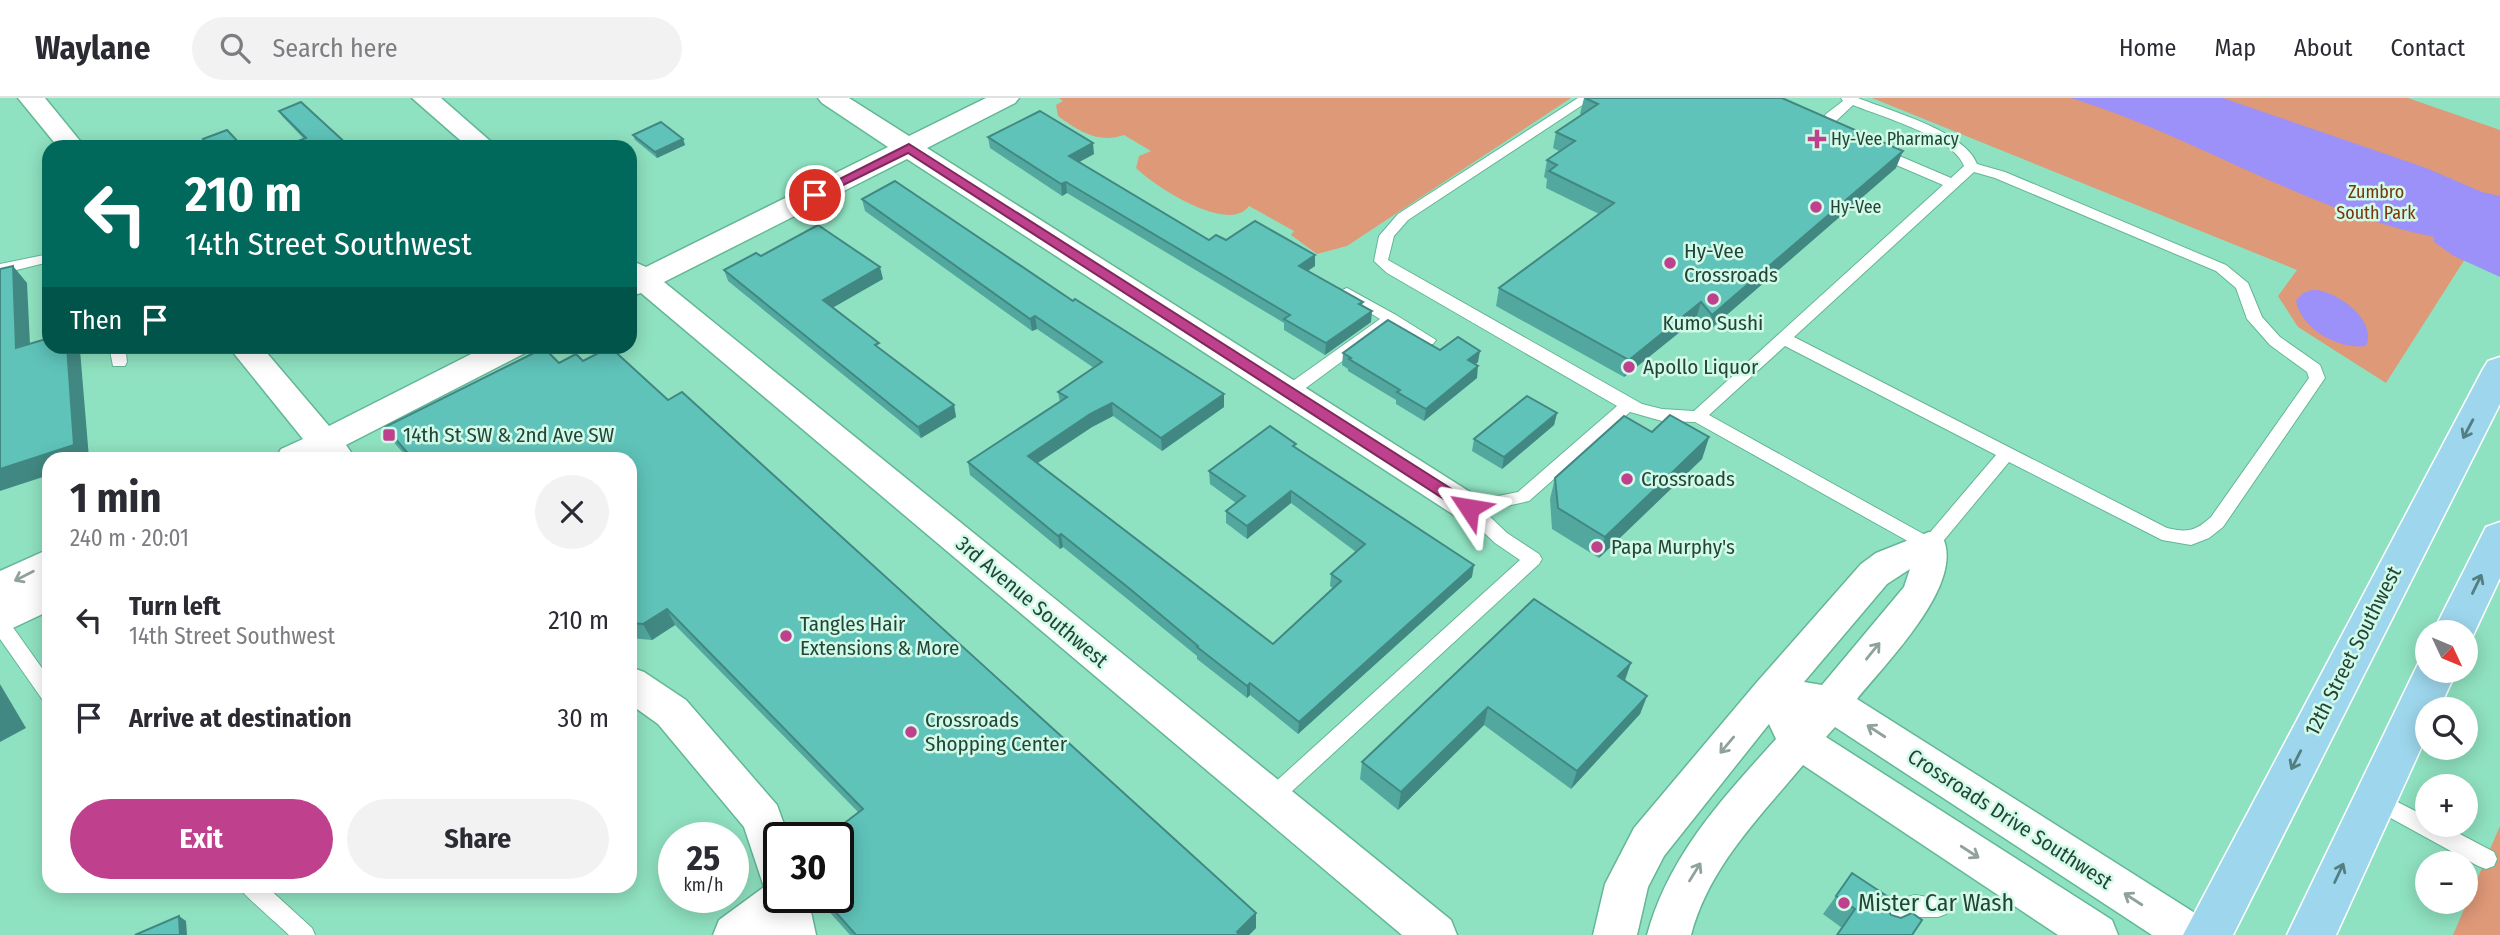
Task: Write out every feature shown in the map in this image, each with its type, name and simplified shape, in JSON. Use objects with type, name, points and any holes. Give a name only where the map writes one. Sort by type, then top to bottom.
[{"type":"main road","name":"12th Street Southwest","points":[[2207,935],[2500,369]]},
{"type":"main road","points":[[2460,620],[2500,537]]},
{"type":"main road","points":[[2311,935],[2430,683]]},
{"type":"street","points":[[31,98],[66,140]]},
{"type":"street","points":[[425,98],[476,140]]},
{"type":"street","points":[[831,98],[1469,508]]},
{"type":"street","points":[[637,278],[909,148],[1006,98]]},
{"type":"street","name":"3rd Avenue Southwest","points":[[637,281],[1435,935]]},
{"type":"street","points":[[250,354],[331,451],[500,354]]},
{"type":"street","points":[[1615,935],[1626,884],[1649,842],[1771,693],[1874,574],[1889,563],[1930,546],[1928,572],[1919,594],[1741,808],[1705,857],[1676,906],[1669,935]]},
{"type":"street","points":[[0,588],[42,567]]},
{"type":"street","points":[[0,622],[42,598]]},
{"type":"street","points":[[637,688],[672,712],[763,822]]},
{"type":"street","points":[[1771,693],[1799,741],[2096,935]]},
{"type":"street","name":"Crossroads Drive Southwest","points":[[1771,693],[1830,703],[2190,935]]},
{"type":"street","points":[[735,935],[764,913]]},
{"type":"street","points":[[788,913],[794,935]]},
{"type":"lane","points":[[1587,98],[1403,217],[1390,230],[1384,241],[1380,253],[1381,261],[1392,270],[1628,405],[1645,412],[1677,418],[1698,416],[1930,546],[2006,454]]},
{"type":"lane","points":[[1952,184],[1838,134],[1829,124],[1831,117],[1850,99],[1950,141],[1967,156],[1971,167]]},
{"type":"lane","points":[[1698,416],[1971,167]]},
{"type":"lane","points":[[1782,338],[2162,533],[2187,539],[2203,536],[2217,522],[2317,378],[2314,369],[2275,341],[2255,319],[2243,286],[2221,268],[2000,176],[1971,167]]},
{"type":"lane","points":[[0,268],[42,259]]},
{"type":"lane","points":[[1348,293],[1428,340]]},
{"type":"lane","points":[[1289,392],[1391,318]]},
{"type":"lane","points":[[1469,508],[1523,497],[1628,405]]},
{"type":"lane","points":[[1270,799],[1533,559],[1501,538],[1469,508]]},
{"type":"lane","points":[[0,622],[42,683]]},
{"type":"lane","points":[[2374,799],[2486,859]]},
{"type":"lane","points":[[259,893],[304,935]]},
{"type":"lane","points":[[1886,924],[1901,909],[1910,905],[1938,907]]},
{"type":"green space","points":[[1059,98],[1571,98],[1347,246],[1317,254],[1291,235],[1294,231],[1249,206],[1239,213],[1225,215],[1192,205],[1174,196],[1136,168],[1139,156],[1151,151],[1124,135],[1097,137],[1073,127],[1058,116],[1056,105],[1063,101]]},
{"type":"green space","name":"Zumbro South Park","points":[[1872,98],[2408,98],[2500,130],[2500,204],[2386,383],[2298,327],[2278,296],[2297,270]]},
{"type":"green space","points":[[2500,826],[2500,935],[2453,935],[2462,914],[2478,914],[2478,877]]},
{"type":"shaded area","points":[[2071,98],[2223,98],[2426,168],[2482,192],[2500,196],[2500,277],[2454,256],[2434,242],[2434,237],[2341,210],[2162,132]]},
{"type":"shaded area","points":[[2312,290],[2332,295],[2352,308],[2366,326],[2366,346],[2344,345],[2313,329],[2299,311],[2296,301],[2303,293]]},
{"type":"building","name":"Hy-Vee Crossroads","points":[[1585,98],[1782,98],[1903,151],[1712,315],[1701,302],[1629,360],[1499,288],[1614,203],[1549,171],[1557,165],[1547,160],[1575,141],[1556,132],[1598,104]]},
{"type":"building","points":[[301,102],[342,140],[301,140],[306,138],[279,111]]},
{"type":"building","points":[[1040,111],[1093,143],[1069,156],[1209,240],[1216,235],[1226,240],[1255,221],[1315,255],[1299,266],[1363,302],[1359,304],[1372,311],[1326,343],[1284,319],[1290,315],[1066,182],[1061,184],[988,137]]},
{"type":"building","points":[[661,122],[683,139],[655,152],[633,135]]},
{"type":"building","points":[[227,130],[236,140],[204,140]]},
{"type":"building","points":[[895,181],[1073,301],[1075,299],[1224,394],[1161,438],[1112,403],[1090,414],[1028,456],[1273,644],[1341,581],[1331,574],[1365,544],[1291,491],[1247,526],[1226,511],[1245,496],[1209,471],[1270,426],[1296,444],[1293,446],[1474,565],[1299,722],[1250,683],[1247,686],[1197,647],[1130,589],[1061,534],[1058,536],[968,462],[1067,397],[1058,392],[1102,362],[1035,316],[1030,319],[862,199]]},
{"type":"building","points":[[818,225],[880,267],[823,300],[879,343],[875,345],[954,405],[918,427],[724,270],[756,253],[761,256]]},
{"type":"building","points":[[13,266],[16,348],[42,340],[42,354],[68,354],[74,445],[52,452],[42,452],[42,455],[0,469],[0,269]]},
{"type":"building","points":[[1388,320],[1440,350],[1458,337],[1480,351],[1468,360],[1478,366],[1426,409],[1397,392],[1400,390],[1343,353]]},
{"type":"building","name":"Crossroads Shopping Center","points":[[532,354],[550,354],[559,363],[576,354],[583,361],[596,354],[618,354],[668,400],[682,392],[1256,913],[1237,932],[1240,935],[856,935],[836,913],[854,913],[854,822],[846,822],[863,809],[667,609],[643,624],[637,624],[637,452],[407,452],[385,427]]},
{"type":"building","points":[[1527,396],[1557,413],[1504,457],[1474,439]]},
{"type":"building","name":"Crossroads","points":[[1670,415],[1709,437],[1605,537],[1558,508],[1555,478],[1624,416],[1652,432]]},
{"type":"building","points":[[1534,599],[1631,663],[1618,676],[1647,696],[1577,771],[1488,707],[1401,792],[1362,762]]},
{"type":"building","points":[[1852,873],[1890,898],[1886,907],[1891,915],[1901,918],[1912,913],[1922,920],[1912,935],[1837,935],[1855,909],[1836,896]]},
{"type":"building","points":[[179,916],[180,935],[135,935]]},
{"type":"place","name":"Hy-Vee Pharmacy","points":[[1817,139]]},
{"type":"place","name":"Hy-Vee","points":[[1816,207]]},
{"type":"place","name":"Hy-Vee Crossroads","points":[[1670,263]]},
{"type":"place","name":"Kumo Sushi","points":[[1713,299]]},
{"type":"place","name":"Apollo Liquor","points":[[1629,367]]},
{"type":"place","name":"14th St SW & 2nd Ave SW","points":[[389,435]]},
{"type":"place","name":"Crossroads","points":[[1627,479]]},
{"type":"place","name":"Papa Murphy's","points":[[1597,547]]},
{"type":"place","name":"Tangles Hair Extensions & More","points":[[786,636]]},
{"type":"place","name":"Crossroads Shopping Center","points":[[911,732]]},
{"type":"place","name":"Mister Car Wash","points":[[1844,903]]},
{"type":"route","points":[[815,195],[909,148],[1469,508]]}]
